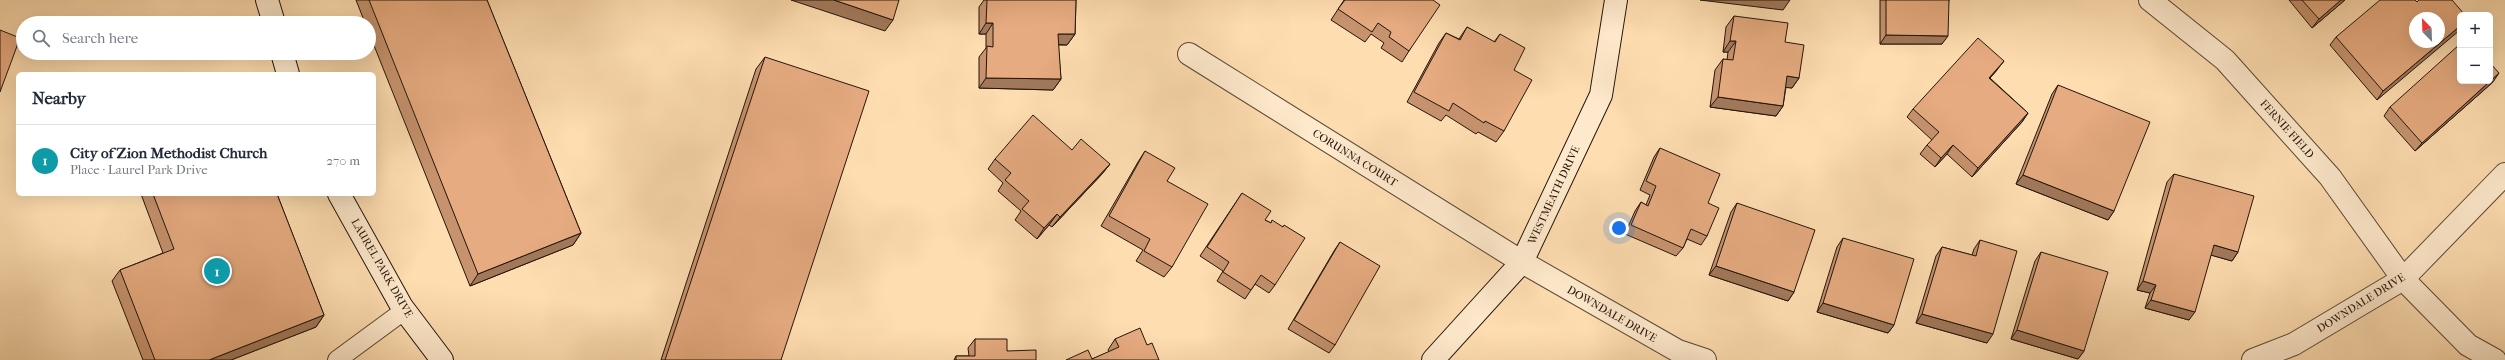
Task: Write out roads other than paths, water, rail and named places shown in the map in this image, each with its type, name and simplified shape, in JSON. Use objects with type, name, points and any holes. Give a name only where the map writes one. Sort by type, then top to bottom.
[{"type":"street","points":[[267,0],[272,16]]},
{"type":"street","name":"WESTMEATH DRIVE","points":[[1433,360],[1522,262],[1601,95],[1616,0]]},
{"type":"street","name":"FERNIE FIELD","points":[[2150,0],[2225,60],[2330,178],[2403,279],[2468,345],[2495,360]]},
{"type":"street","name":"CORUNNA COURT","points":[[1189,54],[1522,262]]},
{"type":"street","points":[[284,60],[287,72]]},
{"type":"street","name":"DOWNDALE DRIVE","points":[[2253,360],[2294,344],[2403,279],[2505,174]]},
{"type":"street","name":"LAUREL PARK DRIVE","points":[[340,196],[405,310],[442,360]]},
{"type":"street","name":"DOWNDALE DRIVE","points":[[1522,262],[1678,351],[1706,360]]},
{"type":"lane","points":[[337,360],[405,310]]},
{"type":"place","name":"City of Zion Methodist Church","points":[[217,271]]}]
